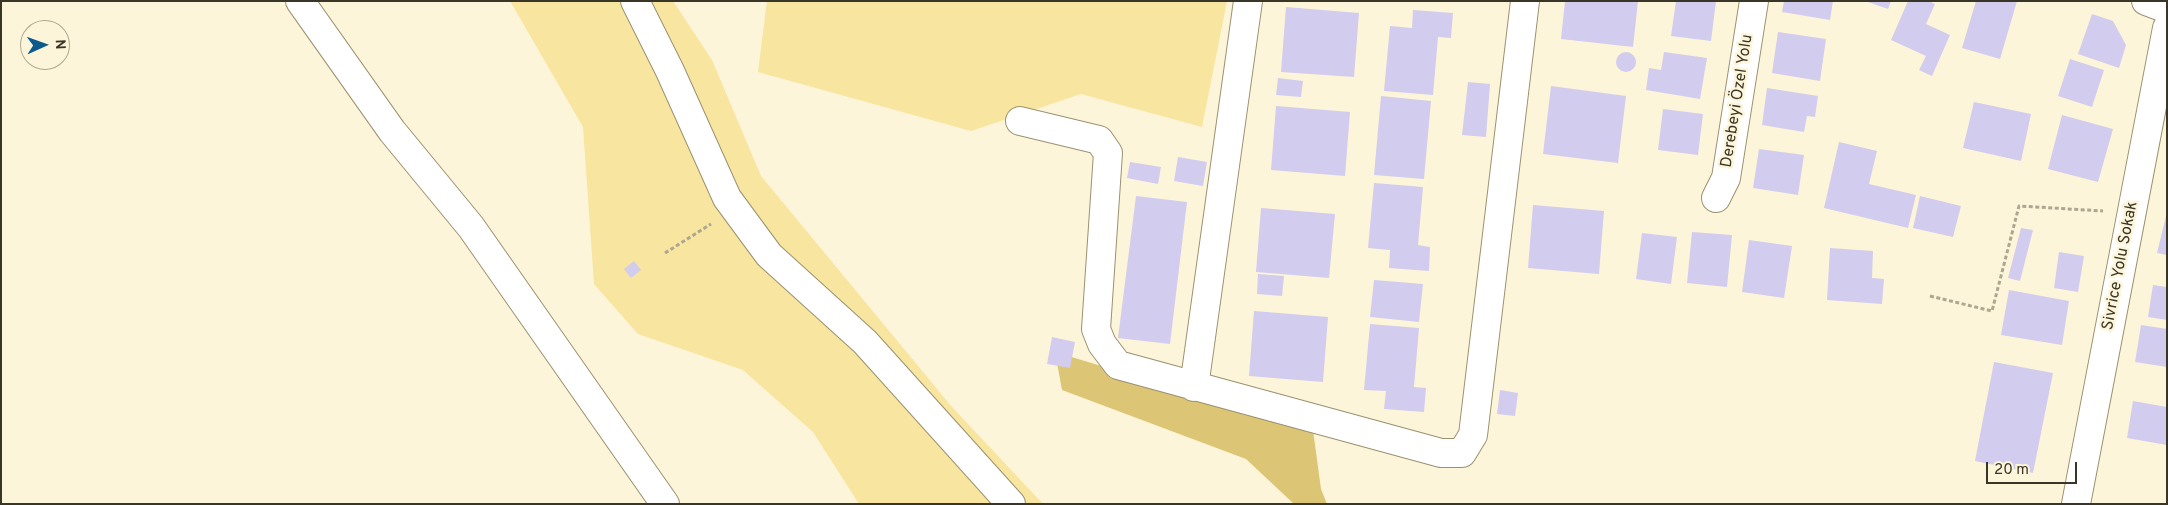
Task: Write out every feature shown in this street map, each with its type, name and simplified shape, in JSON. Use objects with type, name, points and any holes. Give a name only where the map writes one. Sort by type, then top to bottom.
[{"type":"street","points":[[300,1],[392,131],[470,227],[665,504]]},
{"type":"street","points":[[635,1],[670,71],[727,198],[769,255],[865,342],[1012,504]]},
{"type":"street","points":[[1194,387],[1248,1]]},
{"type":"street","points":[[1020,121],[1099,140],[1108,153],[1096,329],[1102,344],[1118,365],[1441,453],[1462,453],[1473,436],[1525,1]]},
{"type":"street","name":"Derebeyi Özel Yolu","points":[[1716,198],[1726,178],[1754,1]]},
{"type":"street","points":[[2146,1],[2167,9]]},
{"type":"street","name":"Sivrice Yolu Sokak","points":[[2076,504],[2167,28]]},
{"type":"path","points":[[1930,296],[1992,310],[2019,206],[2131,212]]},
{"type":"path","points":[[665,253],[735,208]]},
{"type":"shaded area","points":[[510,1],[673,1],[712,60],[761,176],[952,407],[1043,504],[859,504],[813,432],[743,370],[638,334],[594,284],[583,127]]},
{"type":"shaded area","points":[[767,1],[1227,1],[1202,127],[1081,94],[971,131],[758,72]]},
{"type":"shaded area","points":[[1055,352],[1313,430],[1321,489],[1327,504],[1294,504],[1246,459],[1062,390]]},
{"type":"building","points":[[1565,1],[1638,1],[1633,47],[1561,39]]},
{"type":"building","points":[[1676,1],[1716,1],[1711,41],[1671,36]]},
{"type":"building","points":[[1784,1],[1833,1],[1830,20],[1782,12]]},
{"type":"building","points":[[1865,1],[1891,1],[1888,9]]},
{"type":"building","points":[[1908,1],[1929,1],[1935,4],[1926,24],[1950,35],[1932,76],[1919,70],[1926,56],[1891,40]]},
{"type":"building","points":[[1976,1],[2017,1],[2000,59],[1962,48]]},
{"type":"building","points":[[1286,7],[1359,13],[1354,77],[1281,72]]},
{"type":"building","points":[[1413,10],[1453,13],[1451,38],[1438,37],[1433,95],[1384,91],[1390,26],[1412,28]]},
{"type":"building","points":[[2092,14],[2113,21],[2126,45],[2119,68],[2078,54]]},
{"type":"building","points":[[1778,32],[1826,39],[1820,81],[1772,73]]},
{"type":"building","points":[[1622,52],[1630,52],[1636,58],[1636,66],[1630,72],[1622,72],[1616,66],[1616,58]]},
{"type":"building","points":[[1664,52],[1707,58],[1700,99],[1646,90],[1649,68],[1661,70]]},
{"type":"building","points":[[2070,59],[2104,70],[2092,107],[2058,96]]},
{"type":"building","points":[[1278,78],[1303,81],[1301,97],[1276,95]]},
{"type":"building","points":[[1468,82],[1490,84],[1486,137],[1462,135]]},
{"type":"building","points":[[1551,86],[1626,96],[1618,163],[1543,154]]},
{"type":"building","points":[[1767,88],[1818,96],[1815,117],[1807,116],[1804,132],[1762,125]]},
{"type":"building","points":[[1381,96],[1431,101],[1424,179],[1374,175]]},
{"type":"building","points":[[1974,102],[2031,114],[2021,161],[1963,148]]},
{"type":"building","points":[[1276,106],[1350,112],[1345,176],[1271,170]]},
{"type":"building","points":[[1663,109],[1703,114],[1698,155],[1658,150]]},
{"type":"building","points":[[2062,115],[2113,129],[2098,182],[2048,169]]},
{"type":"building","points":[[1839,142],[1877,151],[1869,184],[1916,195],[1908,228],[1824,208]]},
{"type":"building","points":[[1759,149],[1804,155],[1798,195],[1753,188]]},
{"type":"building","points":[[1178,157],[1207,162],[1203,186],[1174,181]]},
{"type":"building","points":[[1130,162],[1161,167],[1158,184],[1127,178]]},
{"type":"building","points":[[1374,183],[1423,187],[1418,245],[1430,247],[1429,271],[1389,268],[1390,250],[1368,248]]},
{"type":"building","points":[[1136,196],[1187,202],[1170,344],[1118,338]]},
{"type":"building","points":[[1920,196],[1961,206],[1953,237],[1913,228]]},
{"type":"building","points":[[1533,205],[1604,211],[1599,274],[1528,268]]},
{"type":"building","points":[[1261,208],[1335,214],[1329,278],[1256,272]]},
{"type":"building","points":[[2167,216],[2167,255],[2157,253]]},
{"type":"building","points":[[2021,228],[2033,230],[2020,281],[2008,278]]},
{"type":"building","points":[[1692,232],[1732,235],[1727,287],[1687,283]]},
{"type":"building","points":[[1642,233],[1677,237],[1671,284],[1636,279]]},
{"type":"building","points":[[1749,240],[1792,246],[1784,298],[1742,292]]},
{"type":"building","points":[[1830,248],[1873,251],[1872,278],[1884,279],[1882,304],[1827,300]]},
{"type":"building","points":[[2059,252],[2084,256],[2078,292],[2054,288]]},
{"type":"building","points":[[634,261],[641,270],[631,278],[624,269]]},
{"type":"building","points":[[1258,274],[1284,276],[1282,296],[1257,294]]},
{"type":"building","points":[[1374,280],[1423,284],[1419,322],[1370,317]]},
{"type":"building","points":[[2153,285],[2167,287],[2167,320],[2148,317]]},
{"type":"building","points":[[2009,290],[2069,301],[2062,345],[2001,335]]},
{"type":"building","points":[[1254,311],[1328,317],[1323,382],[1249,376]]},
{"type":"building","points":[[1370,324],[1419,328],[1414,387],[1426,388],[1424,412],[1384,409],[1386,391],[1364,390]]},
{"type":"building","points":[[2141,325],[2167,329],[2167,367],[2135,362]]},
{"type":"building","points":[[1052,337],[1075,342],[1070,368],[1047,364]]},
{"type":"building","points":[[1994,362],[2053,373],[2033,473],[1975,461]]},
{"type":"building","points":[[1500,390],[1518,393],[1515,416],[1497,414]]},
{"type":"building","points":[[2133,401],[2167,407],[2167,445],[2127,438]]}]
